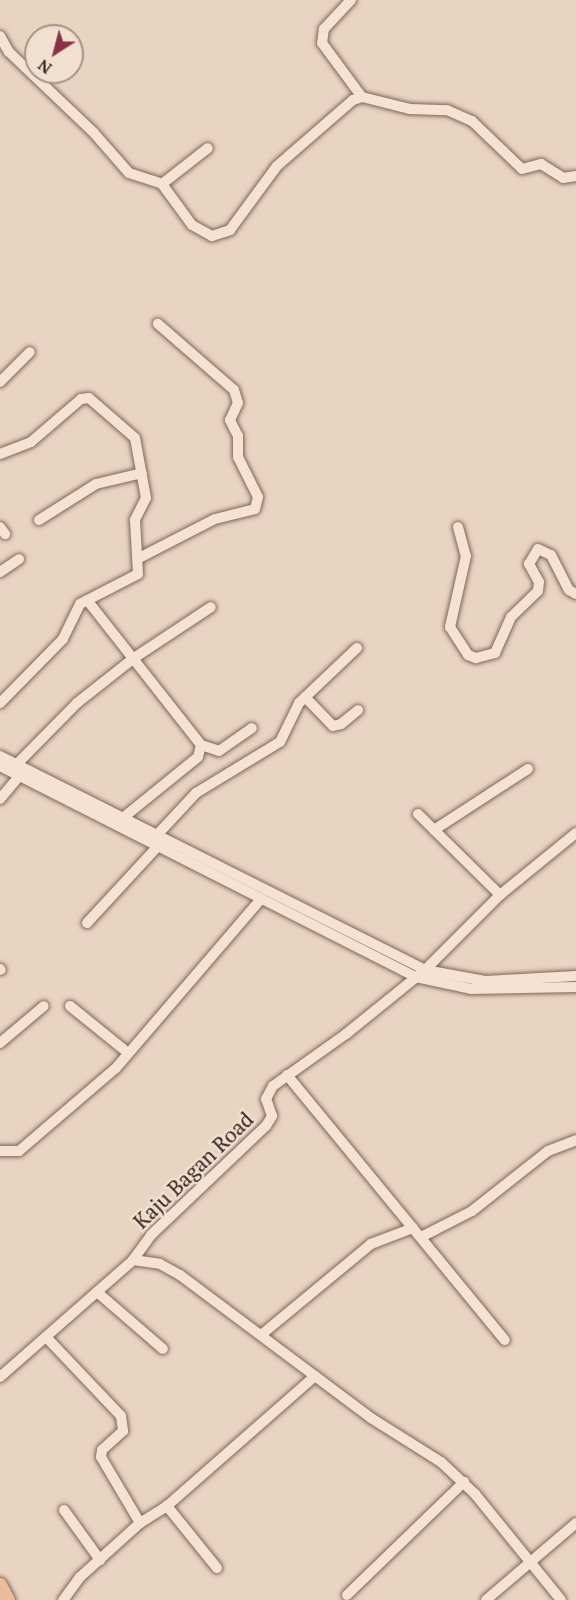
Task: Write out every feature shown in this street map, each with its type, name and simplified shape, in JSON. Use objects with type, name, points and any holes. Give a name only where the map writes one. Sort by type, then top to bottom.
[{"type":"main road","points":[[0,1585],[8,1600]]},
{"type":"street","points":[[351,0],[324,29],[322,44],[362,97],[410,109],[447,110],[472,121],[522,169],[541,164],[563,178],[576,176]]},
{"type":"street","points":[[0,36],[15,59],[94,133],[129,173],[162,184],[192,225],[212,236],[221,236],[236,223],[277,166],[345,106],[362,97]]},
{"type":"street","points":[[162,184],[208,148]]},
{"type":"street","points":[[139,558],[215,519],[255,508],[258,497],[238,457],[238,436],[230,420],[237,403],[234,390],[158,324]]},
{"type":"street","points":[[0,382],[30,352]]},
{"type":"street","points":[[0,454],[31,442],[81,399],[88,398],[135,438],[146,498],[134,529],[139,568],[133,578],[87,600],[76,608],[63,639],[0,703]]},
{"type":"street","points":[[39,520],[96,484],[142,473]]},
{"type":"street","points":[[458,527],[466,556],[450,627],[468,655],[476,658],[495,653],[512,617],[538,591],[539,582],[529,564],[538,549],[551,555],[569,590],[576,594]]},
{"type":"street","points":[[0,572],[19,559]]},
{"type":"street","points":[[87,600],[201,745],[219,751],[252,728]]},
{"type":"street","points":[[0,799],[18,770],[77,703],[134,658],[212,607]]},
{"type":"street","points":[[87,923],[196,793],[280,742],[305,697],[357,648]]},
{"type":"street","points":[[305,697],[333,726],[341,724],[358,710]]},
{"type":"street","points":[[124,817],[198,757],[201,745]]},
{"type":"street","points":[[0,756],[18,770],[420,973],[485,981],[576,976]]},
{"type":"street","points":[[0,766],[18,770],[124,817],[158,840],[261,899],[420,973],[471,989],[576,987]]},
{"type":"street","points":[[434,830],[528,769]]},
{"type":"street","points":[[418,814],[500,895]]},
{"type":"street","name":"Kaju Bagan Road","points":[[0,1377],[133,1260],[151,1235],[271,1121],[266,1099],[269,1091],[287,1074],[346,1034],[420,973],[500,895],[576,833]]},
{"type":"street","points":[[0,1151],[12,1154],[28,1144],[89,1094],[128,1053],[261,899]]},
{"type":"street","points":[[1,1041],[44,1006]]},
{"type":"street","points":[[70,1006],[128,1053]]},
{"type":"street","points":[[287,1074],[505,1340]]},
{"type":"street","points":[[421,1237],[472,1211],[548,1151],[576,1140]]},
{"type":"street","points":[[261,1335],[371,1244],[413,1228]]},
{"type":"street","points":[[133,1260],[160,1264],[180,1275],[315,1376],[464,1482],[528,1563],[561,1600]]},
{"type":"street","points":[[97,1292],[163,1349]]},
{"type":"street","points":[[46,1337],[121,1416],[123,1431],[102,1450],[101,1457],[140,1523]]},
{"type":"street","points":[[63,1600],[72,1586],[140,1523],[167,1506],[315,1376]]},
{"type":"street","points":[[347,1595],[464,1482]]},
{"type":"street","points":[[167,1506],[217,1568]]},
{"type":"street","points":[[64,1510],[100,1560]]},
{"type":"street","points":[[486,1600],[576,1523]]}]
